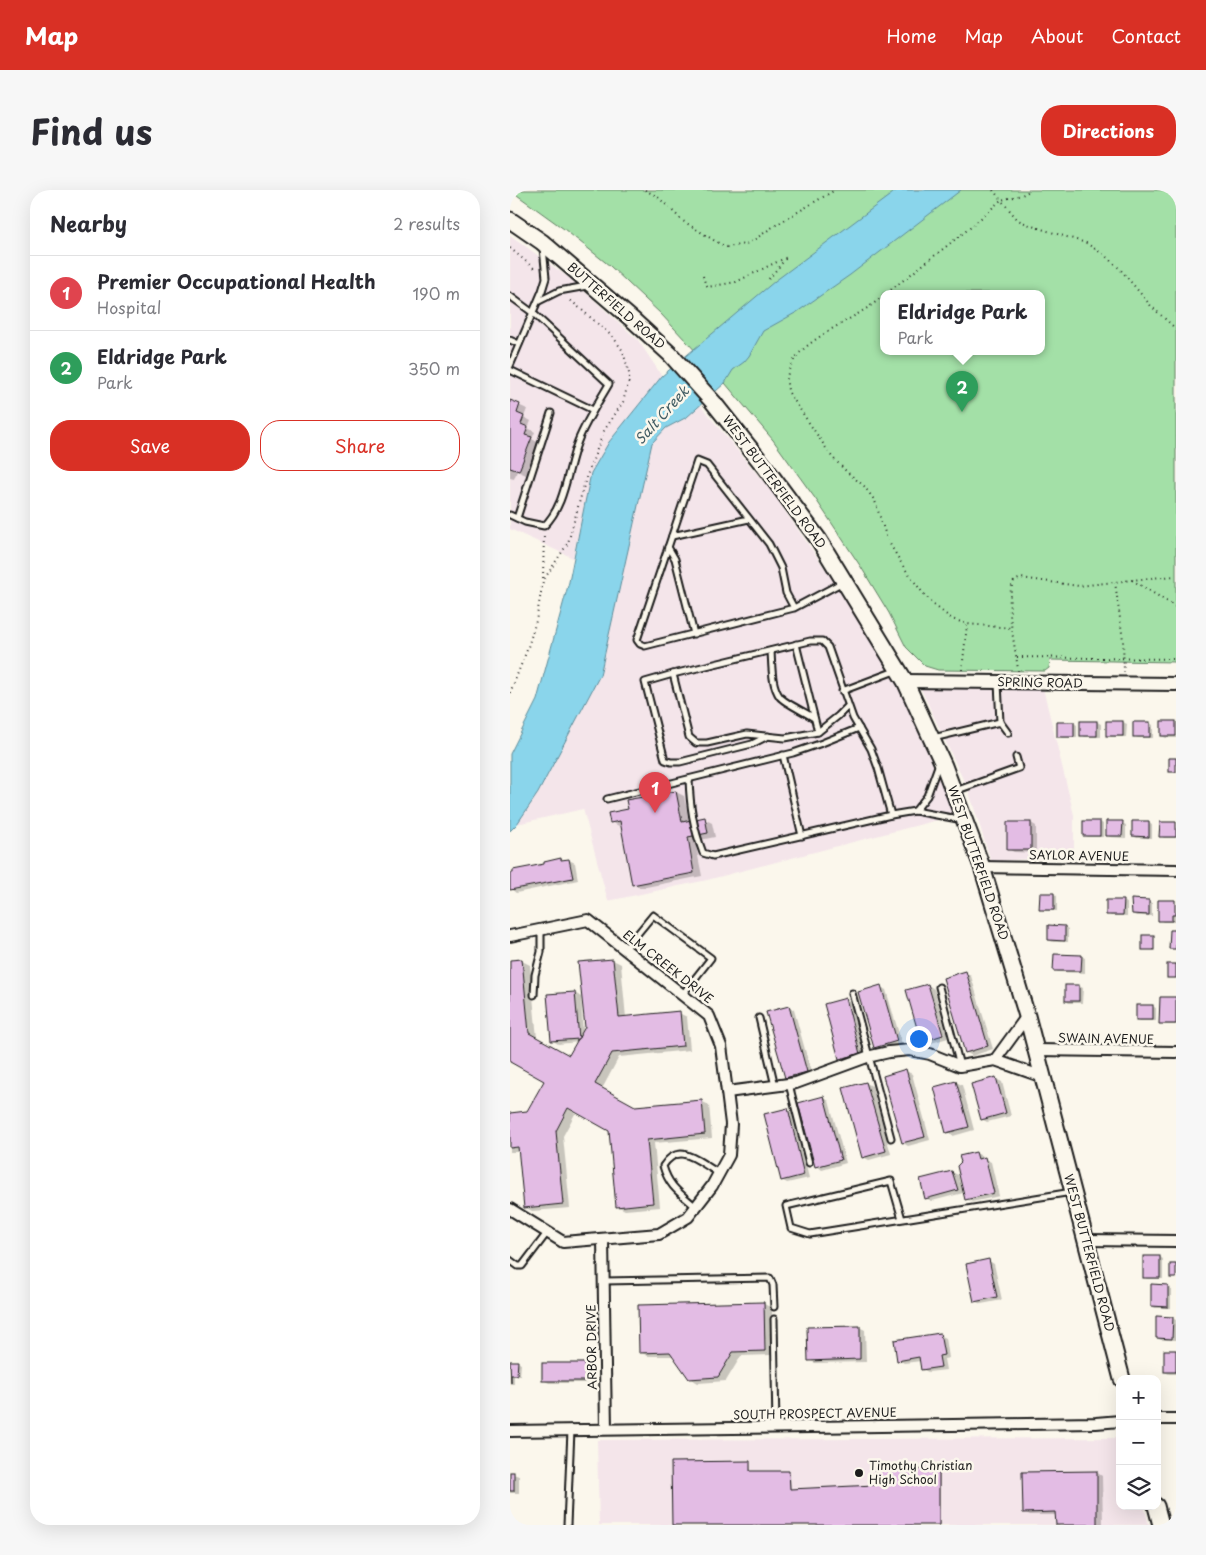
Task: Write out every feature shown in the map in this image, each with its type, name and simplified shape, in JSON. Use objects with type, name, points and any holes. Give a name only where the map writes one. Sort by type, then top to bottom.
[{"type":"main road","name":"BUTTERFIELD ROAD","points":[[510,220],[542,242],[594,285],[670,354],[713,402]]},
{"type":"main road","name":"WEST BUTTERFIELD ROAD","points":[[713,402],[819,540],[901,676],[940,758],[982,867],[1027,1016],[1121,1375]]},
{"type":"main road","points":[[1157,1510],[1161,1525]]},
{"type":"street","name":"SPRING ROAD","points":[[901,676],[962,682],[1176,684]]},
{"type":"street","name":"SAYLOR AVENUE","points":[[982,867],[1176,870]]},
{"type":"street","name":"ELM CREEK DRIVE","points":[[510,936],[588,920],[709,1016],[720,1046],[730,1124],[729,1155],[712,1186],[688,1217],[659,1234],[563,1242],[510,1209]]},
{"type":"street","points":[[995,1060],[1027,1016]]},
{"type":"street","points":[[727,1092],[789,1084],[817,1076],[870,1056],[910,1050],[930,1054],[960,1066],[995,1060],[1043,1077]]},
{"type":"street","name":"SWAIN AVENUE","points":[[1036,1050],[1176,1052]]},
{"type":"street","name":"ARBOR DRIVE","points":[[603,1239],[606,1429]]},
{"type":"street","points":[[1086,1240],[1176,1241]]},
{"type":"street","points":[[1161,1419],[1176,1419]]},
{"type":"street","name":"SOUTH PROSPECT AVENUE","points":[[510,1430],[1096,1424],[1116,1422]]},
{"type":"lane","points":[[510,366],[546,278],[542,242]]},
{"type":"lane","points":[[538,301],[559,291],[594,285]]},
{"type":"lane","points":[[510,296],[533,313],[609,384],[593,410],[577,443],[553,517],[544,526],[510,515]]},
{"type":"lane","points":[[510,340],[519,344]]},
{"type":"lane","points":[[510,370],[593,410]]},
{"type":"lane","points":[[517,518],[551,413]]},
{"type":"lane","points":[[794,608],[786,593],[781,568],[769,544],[707,465],[697,461],[637,640],[640,644],[645,646],[794,608],[844,582]]},
{"type":"lane","points":[[672,536],[749,518]]},
{"type":"lane","points":[[668,547],[675,559],[694,634]]},
{"type":"lane","points":[[768,736],[752,744],[680,762],[665,760],[645,682],[796,644],[822,641],[828,647],[848,706],[858,728],[871,749],[891,815]]},
{"type":"lane","points":[[796,644],[818,732]]},
{"type":"lane","points":[[771,651],[775,686],[781,698],[814,718]]},
{"type":"lane","points":[[674,674],[689,737],[696,743],[707,743],[747,734],[785,738],[818,732],[848,706]]},
{"type":"lane","points":[[842,691],[901,676]]},
{"type":"lane","points":[[998,682],[1000,722],[1008,733]]},
{"type":"lane","points":[[931,738],[1000,722]]},
{"type":"lane","points":[[607,799],[783,756],[858,728]]},
{"type":"lane","points":[[783,756],[802,836]]},
{"type":"lane","points":[[954,792],[1019,768],[1016,757]]},
{"type":"lane","points":[[914,811],[927,796],[940,758]]},
{"type":"lane","points":[[689,779],[691,814],[697,837],[704,853],[713,856],[914,811],[965,821]]},
{"type":"lane","points":[[625,950],[653,915],[711,958],[682,995]]},
{"type":"lane","points":[[534,995],[535,975],[541,952],[541,930]]},
{"type":"lane","points":[[939,987],[960,1066]]},
{"type":"lane","points":[[852,993],[891,1138]]},
{"type":"lane","points":[[759,1018],[775,1086]]},
{"type":"lane","points":[[789,1084],[809,1163]]},
{"type":"lane","points":[[696,1207],[673,1188],[666,1176],[663,1166],[669,1157],[680,1152],[719,1173]]},
{"type":"lane","points":[[902,1219],[891,1181],[786,1206],[791,1228],[810,1234],[1072,1192]]},
{"type":"lane","points":[[510,1260],[518,1266],[522,1266],[547,1233]]},
{"type":"lane","points":[[604,1281],[770,1278],[773,1285],[774,1307]]},
{"type":"lane","points":[[774,1319],[776,1427]]},
{"type":"lane","points":[[567,1525],[571,1430]]},
{"type":"path","points":[[645,190],[658,197],[683,221],[728,247],[746,244],[754,240],[835,190]]},
{"type":"path","points":[[993,190],[1018,220],[1086,243],[1103,254],[1120,269],[1151,306],[1176,329]]},
{"type":"path","points":[[891,290],[971,227],[1001,200],[1022,195],[1031,190]]},
{"type":"path","points":[[703,276],[708,287],[736,282],[787,257],[767,281]]},
{"type":"path","points":[[880,298],[804,349],[794,359],[788,372],[786,384],[789,393],[832,457],[846,472],[864,486],[875,501],[887,539],[903,566],[934,606],[952,619],[967,624],[1011,628]]},
{"type":"path","points":[[543,581],[568,543],[586,478]]},
{"type":"path","points":[[510,693],[536,621],[543,581],[544,526]]},
{"type":"path","points":[[1019,683],[1011,628],[1010,588],[1014,580],[1022,578],[1079,586],[1176,576]]},
{"type":"path","points":[[1132,580],[1176,607]]},
{"type":"path","points":[[1115,582],[1123,640],[1123,684]]},
{"type":"path","points":[[962,682],[962,658],[967,624]]},
{"type":"path","points":[[1016,656],[1176,659]]},
{"type":"shaded area","points":[[510,235],[573,281],[638,340],[662,376],[609,442],[591,473],[573,558],[510,529]]},
{"type":"shaded area","points":[[700,405],[771,491],[847,600],[896,684],[931,751],[957,815],[707,880],[608,901],[583,809],[517,824],[538,793],[600,675],[652,443],[666,428],[687,417]]},
{"type":"shaded area","points":[[1043,688],[1074,815],[1074,857],[991,861],[969,792],[921,689]]},
{"type":"shaded area","name":"Timothy Christian High School","points":[[1116,1438],[1116,1510],[1145,1510],[1149,1525],[599,1525],[597,1440]]},
{"type":"green space","points":[[510,190],[1176,190],[1176,662],[1050,660],[1049,668],[1045,671],[938,670],[925,666],[906,647],[889,613],[861,567],[773,440],[725,383],[661,314],[610,266],[564,229]]},
{"type":"water","name":"Salt Creek","points":[[897,190],[961,190],[850,275],[797,312],[763,331],[749,356],[733,370],[725,383],[687,417],[666,428],[652,443],[600,675],[538,793],[510,831],[510,754],[537,700],[569,582],[591,473],[609,442],[662,376],[775,281]]},
{"type":"building","points":[[510,400],[520,404],[517,413],[524,416],[521,424],[528,427],[525,435],[532,437],[519,471],[510,468]]},
{"type":"building","points":[[1080,721],[1097,721],[1097,736],[1080,736]]},
{"type":"building","points":[[1106,721],[1123,721],[1123,736],[1106,736]]},
{"type":"building","points":[[1161,721],[1176,721],[1176,736],[1161,736]]},
{"type":"building","points":[[1057,722],[1074,722],[1074,737],[1057,737]]},
{"type":"building","points":[[1133,722],[1150,722],[1150,737],[1133,737]]},
{"type":"building","points":[[1169,758],[1176,758],[1176,772],[1169,772]]},
{"type":"building","points":[[676,791],[682,822],[705,817],[708,833],[688,837],[694,873],[632,885],[620,821],[610,823],[608,813],[628,809],[626,800]]},
{"type":"building","points":[[1083,821],[1100,821],[1100,836],[1083,836]]},
{"type":"building","points":[[1106,821],[1123,821],[1122,836],[1106,836]]},
{"type":"building","points":[[1132,821],[1149,821],[1149,837],[1132,836]]},
{"type":"building","points":[[1007,822],[1031,822],[1031,850],[1007,850]]},
{"type":"building","points":[[1160,822],[1176,822],[1176,837],[1159,837]]},
{"type":"building","points":[[561,858],[561,860],[569,859],[573,878],[510,890],[510,873],[513,873],[513,870],[544,864],[544,862]]},
{"type":"building","points":[[1040,893],[1054,893],[1054,910],[1039,910]]},
{"type":"building","points":[[1131,899],[1149,900],[1149,915],[1132,914]]},
{"type":"building","points":[[1106,900],[1124,900],[1123,915],[1106,915]]},
{"type":"building","points":[[1158,900],[1175,900],[1175,915],[1172,915],[1172,921],[1158,921]]},
{"type":"building","points":[[1048,925],[1065,926],[1065,941],[1048,940]]},
{"type":"building","points":[[1170,930],[1176,930],[1176,949],[1169,949]]},
{"type":"building","points":[[1142,935],[1154,935],[1154,950],[1142,950]]},
{"type":"building","points":[[1054,954],[1082,955],[1081,971],[1053,971]]},
{"type":"building","points":[[522,959],[529,1033],[569,1055],[585,1027],[578,962],[613,959],[619,1017],[680,1011],[683,1046],[612,1053],[595,1084],[635,1106],[702,1100],[705,1134],[647,1140],[653,1203],[616,1207],[609,1131],[568,1108],[556,1131],[563,1204],[524,1208],[518,1147],[510,1148],[510,1113],[527,1111],[544,1081],[510,1062],[510,960]]},
{"type":"building","points":[[1167,964],[1176,964],[1176,978],[1167,978]]},
{"type":"building","points":[[966,971],[988,1046],[965,1053],[943,978]]},
{"type":"building","points":[[928,984],[943,1035],[921,1042],[906,990]]},
{"type":"building","points":[[881,985],[897,1041],[874,1048],[858,992]]},
{"type":"building","points":[[1065,985],[1079,985],[1079,1001],[1065,1001]]},
{"type":"building","points":[[575,992],[579,1039],[551,1041],[547,994]]},
{"type":"building","points":[[1160,997],[1176,997],[1176,1024],[1159,1024]]},
{"type":"building","points":[[846,998],[860,1054],[839,1059],[824,1004]]},
{"type":"building","points":[[1136,1005],[1153,1005],[1153,1020],[1136,1020]]},
{"type":"building","points":[[789,1006],[807,1072],[785,1078],[766,1012]]},
{"type":"building","points":[[906,1069],[925,1137],[902,1143],[883,1076]]},
{"type":"building","points":[[996,1077],[1006,1113],[981,1120],[971,1084]]},
{"type":"building","points":[[956,1081],[969,1127],[946,1133],[934,1087]]},
{"type":"building","points":[[866,1082],[886,1151],[862,1158],[843,1088]]},
{"type":"building","points":[[824,1096],[841,1160],[815,1167],[798,1103]]},
{"type":"building","points":[[788,1108],[804,1175],[781,1181],[764,1114]]},
{"type":"building","points":[[976,1152],[978,1159],[985,1157],[994,1193],[965,1200],[957,1166],[961,1162],[959,1156]]},
{"type":"building","points":[[952,1171],[958,1190],[925,1199],[920,1179]]},
{"type":"building","points":[[1143,1256],[1160,1256],[1160,1278],[1143,1278]]},
{"type":"building","points":[[989,1259],[997,1297],[974,1302],[966,1264]]},
{"type":"building","points":[[1170,1264],[1176,1264],[1176,1278],[1170,1278]]},
{"type":"building","points":[[1151,1284],[1168,1285],[1168,1307],[1151,1306]]},
{"type":"building","points":[[764,1302],[765,1351],[733,1352],[718,1377],[689,1379],[670,1352],[639,1353],[638,1305]]},
{"type":"building","points":[[1156,1316],[1173,1317],[1172,1339],[1156,1338]]},
{"type":"building","points":[[860,1326],[860,1359],[808,1361],[807,1327]]},
{"type":"building","points":[[940,1333],[944,1355],[939,1356],[941,1367],[921,1370],[919,1357],[897,1361],[894,1340]]},
{"type":"building","points":[[1164,1350],[1176,1350],[1176,1372],[1164,1372]]},
{"type":"building","points":[[510,1361],[518,1361],[517,1375],[511,1375],[511,1383]]},
{"type":"building","points":[[542,1363],[585,1363],[585,1381],[542,1381]]},
{"type":"building","name":"Timothy Christian High School","points":[[750,1461],[750,1471],[789,1471],[790,1489],[875,1485],[875,1470],[939,1469],[939,1525],[672,1525],[671,1462]]},
{"type":"building","points":[[1097,1471],[1097,1525],[1056,1525],[1055,1512],[1023,1513],[1022,1472]]},
{"type":"building","points":[[510,1472],[514,1472],[514,1491],[510,1491]]},
{"type":"place","name":"Eldridge Park","points":[[962,412]]},
{"type":"place","name":"Premier Occupational Health","points":[[655,813]]},
{"type":"place","name":"Timothy Christian High School","points":[[859,1473]]}]
